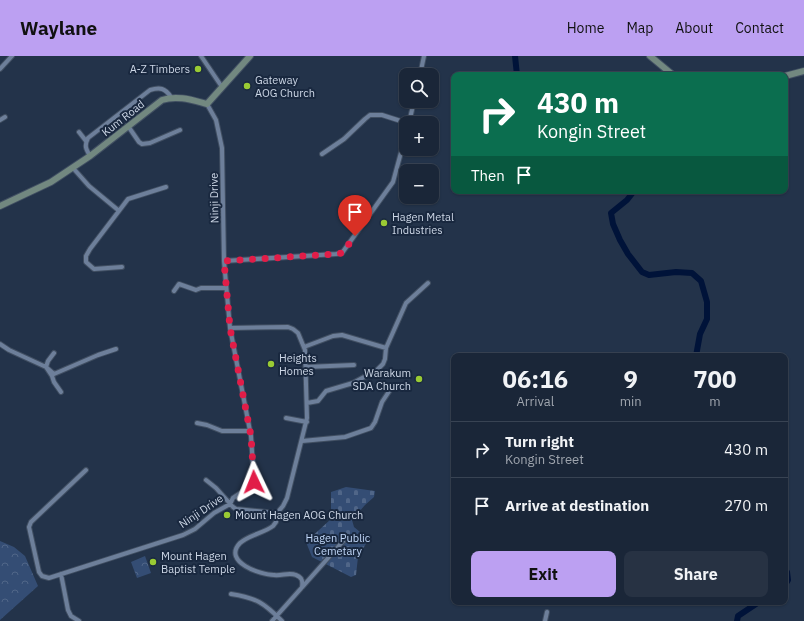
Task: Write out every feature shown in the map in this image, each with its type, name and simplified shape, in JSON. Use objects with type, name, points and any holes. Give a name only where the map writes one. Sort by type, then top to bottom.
[{"type":"street","points":[[0,69],[12,56]]},
{"type":"street","points":[[201,56],[222,87]]},
{"type":"street","points":[[90,156],[86,148],[88,138],[150,90],[157,88],[163,89],[168,92],[171,97],[191,99],[207,104],[250,56]]},
{"type":"street","points":[[421,68],[424,56]]},
{"type":"street","points":[[650,56],[669,72]]},
{"type":"street","points":[[788,75],[804,71]]},
{"type":"street","name":"Kum Road","points":[[0,206],[51,182],[73,168],[162,100],[171,97]]},
{"type":"street","name":"Ninji Drive","points":[[86,470],[31,522],[29,527],[39,572],[42,576],[49,578],[183,535],[195,529],[214,513],[230,504],[233,498],[254,482],[250,431],[230,328],[226,288],[224,261],[222,148],[216,120],[207,104]]},
{"type":"street","points":[[322,154],[344,139],[370,115],[382,115],[399,120]]},
{"type":"street","points":[[0,120],[5,117]]},
{"type":"street","points":[[128,126],[142,144],[150,143],[180,130]]},
{"type":"street","points":[[79,132],[86,142]]},
{"type":"street","points":[[224,261],[342,253],[393,182],[400,156]]},
{"type":"street","points":[[73,168],[89,186],[118,210]]},
{"type":"street","points":[[122,267],[94,269],[86,262],[86,256],[118,210],[128,199],[166,187]]},
{"type":"street","points":[[307,403],[318,401],[326,391],[353,383],[377,370],[383,364],[386,348],[406,303],[428,283]]},
{"type":"street","points":[[174,291],[179,284],[196,290],[201,288],[226,288]]},
{"type":"street","points":[[230,328],[293,329],[298,333],[304,348],[306,367],[307,422],[287,498],[277,513],[276,522],[273,526],[242,542],[237,547],[235,553],[241,564],[268,574],[297,575],[303,581],[302,587]]},
{"type":"street","points":[[304,348],[333,336],[342,335],[386,348]]},
{"type":"street","points":[[0,344],[46,368],[54,374],[98,354],[116,349]]},
{"type":"street","points":[[46,368],[48,361],[54,353]]},
{"type":"street","points":[[306,367],[354,364]]},
{"type":"street","points":[[46,368],[61,392]]},
{"type":"street","points":[[302,441],[345,437],[371,428],[375,422],[382,402],[392,387]]},
{"type":"street","points":[[286,418],[307,422]]},
{"type":"street","points":[[197,423],[222,431],[250,431]]},
{"type":"street","points":[[206,480],[236,509],[277,513]]},
{"type":"street","points":[[272,621],[345,539]]},
{"type":"street","points":[[61,574],[68,610],[71,616],[79,621]]},
{"type":"street","points":[[231,594],[245,596],[260,602],[282,621]]},
{"type":"street","points":[[545,621],[547,612]]},
{"type":"green space","name":"Hagen Public Cemetary","points":[[346,487],[375,491],[374,497],[352,520],[354,527],[366,537],[367,542],[358,557],[356,575],[351,577],[312,557],[306,542],[331,519],[331,492]]},
{"type":"green space","points":[[0,541],[14,547],[25,556],[38,586],[0,620]]},
{"type":"green space","points":[[145,556],[151,573],[137,578],[131,562]]},
{"type":"waterway","points":[[515,56],[517,72]]},
{"type":"waterway","points":[[632,194],[627,200],[611,213],[613,224],[620,240],[628,254],[642,272],[649,275],[676,272],[692,273],[701,281],[707,302],[707,319],[700,334],[697,353]]},
{"type":"waterway","points":[[737,621],[738,616],[754,605]]},
{"type":"place","name":"A-Z Timbers","points":[[198,69]]},
{"type":"place","name":"Gateway AOG Church","points":[[247,86]]},
{"type":"place","name":"Hagen Metal Industries","points":[[384,223]]},
{"type":"place","name":"Heights Homes","points":[[271,364]]},
{"type":"place","name":"Warakum SDA Church","points":[[419,379]]},
{"type":"place","name":"Mount Hagen AOG Church","points":[[227,515]]},
{"type":"place","name":"Mount Hagen Baptist Temple","points":[[153,562]]},
{"type":"route","points":[[254,482],[251,436],[230,328],[224,261],[342,253],[355,236]]}]
